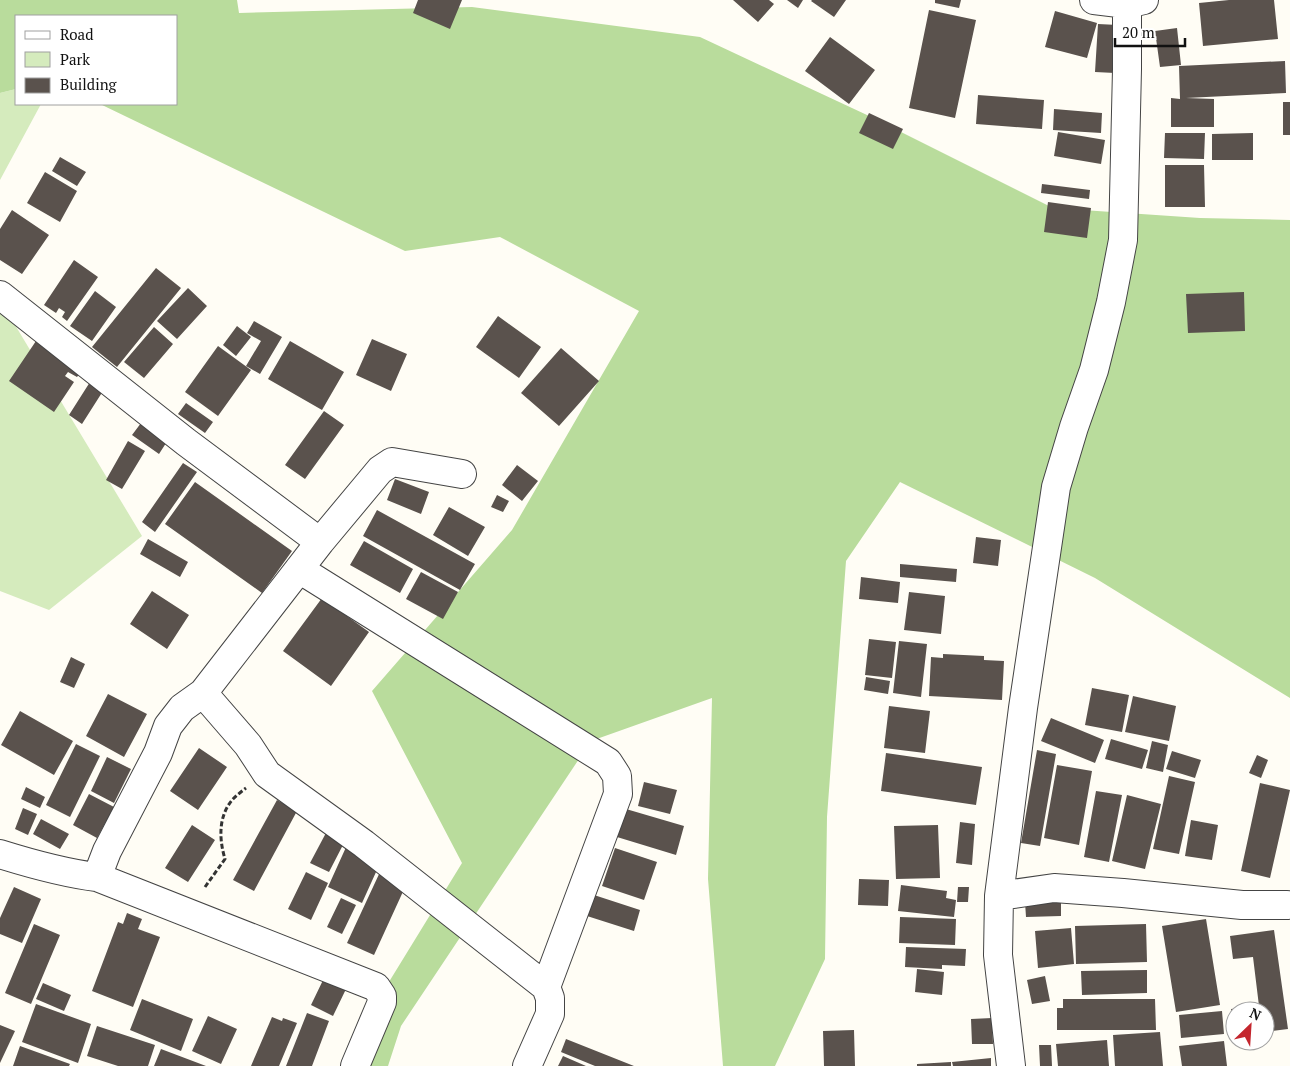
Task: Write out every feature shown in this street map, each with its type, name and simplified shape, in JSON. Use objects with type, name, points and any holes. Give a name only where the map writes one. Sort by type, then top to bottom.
[{"type":"street","points":[[1011,1066],[998,955],[999,896],[1024,708],[1056,487],[1094,370],[1111,302],[1123,240],[1127,69],[1133,1],[1094,0]]},
{"type":"street","points":[[0,295],[186,442],[320,542]]},
{"type":"street","points":[[97,877],[107,851],[158,753],[168,726],[182,708],[203,693],[320,542],[380,470],[392,462],[462,474]]},
{"type":"street","points":[[299,569],[608,762],[617,776],[618,794],[546,987]]},
{"type":"street","points":[[203,693],[248,745],[267,774],[364,844],[546,987],[550,998],[550,1014],[527,1066]]},
{"type":"street","points":[[0,854],[28,863],[97,877],[376,987],[382,996],[382,1002],[355,1066]]},
{"type":"street","points":[[999,896],[1054,888],[1242,905],[1287,906]]},
{"type":"path","points":[[205,887],[225,860],[220,830],[224,814],[233,799],[267,774]]},
{"type":"green space","points":[[0,0],[237,0],[239,13],[472,7],[700,37],[867,115],[1053,208],[1200,218],[1290,220],[1290,698],[1095,578],[900,482],[846,561],[827,817],[825,959],[775,1066],[723,1066],[708,879],[712,698],[591,741],[401,1026],[388,1066],[357,1066],[376,1003],[462,863],[372,691],[512,530],[639,311],[500,237],[405,251],[102,105],[178,105],[178,15],[15,15],[15,89],[0,93]]},
{"type":"green space","points":[[15,89],[15,105],[40,105],[0,180],[0,93]]},
{"type":"green space","points":[[0,300],[142,536],[49,610],[0,591]]},
{"type":"building","points":[[418,0],[462,0],[450,29],[413,13]]},
{"type":"building","points":[[733,0],[769,0],[774,4],[758,22]]},
{"type":"building","points":[[787,0],[803,0],[798,8]]},
{"type":"building","points":[[812,0],[846,0],[834,17]]},
{"type":"building","points":[[935,0],[961,0],[959,8],[935,3]]},
{"type":"building","points":[[1229,0],[1274,0],[1278,39],[1203,46],[1199,3]]},
{"type":"building","points":[[929,10],[976,20],[955,118],[909,108]]},
{"type":"building","points":[[1055,11],[1097,23],[1087,58],[1045,47]]},
{"type":"building","points":[[1098,24],[1118,25],[1115,73],[1095,72]]},
{"type":"building","points":[[1177,28],[1181,65],[1160,67],[1155,31]]},
{"type":"building","points":[[830,37],[875,70],[849,104],[805,71]]},
{"type":"building","points":[[1285,61],[1286,93],[1186,98],[1214,99],[1214,127],[1171,127],[1171,98],[1180,99],[1179,66]]},
{"type":"building","points":[[978,95],[1044,100],[1042,129],[976,124]]},
{"type":"building","points":[[1283,102],[1290,102],[1290,135],[1283,135]]},
{"type":"building","points":[[1054,109],[1102,113],[1101,133],[1053,130]]},
{"type":"building","points":[[869,113],[903,129],[893,149],[859,133]]},
{"type":"building","points":[[1058,132],[1105,140],[1101,164],[1054,156]]},
{"type":"building","points":[[1165,133],[1205,133],[1204,159],[1164,158]]},
{"type":"building","points":[[1253,133],[1253,160],[1212,160],[1212,134]]},
{"type":"building","points":[[60,157],[86,172],[77,186],[52,171]]},
{"type":"building","points":[[1165,165],[1204,165],[1205,207],[1165,207]]},
{"type":"building","points":[[45,172],[77,191],[60,222],[27,203]]},
{"type":"building","points":[[1042,184],[1090,190],[1089,199],[1041,193]]},
{"type":"building","points":[[1048,202],[1091,208],[1087,238],[1044,232]]},
{"type":"building","points":[[12,210],[49,235],[22,274],[0,260],[0,229]]},
{"type":"building","points":[[74,260],[98,277],[67,321],[62,317],[65,312],[59,308],[56,313],[44,305]]},
{"type":"building","points":[[156,268],[181,288],[117,367],[92,347]]},
{"type":"building","points":[[188,288],[207,306],[177,339],[157,321]]},
{"type":"building","points":[[95,291],[116,307],[92,341],[70,326]]},
{"type":"building","points":[[1244,292],[1245,331],[1188,333],[1186,294]]},
{"type":"building","points":[[498,316],[541,347],[519,378],[476,347]]},
{"type":"building","points":[[254,321],[282,337],[260,374],[246,366],[261,341],[247,333]]},
{"type":"building","points":[[237,326],[251,337],[236,356],[223,345]]},
{"type":"building","points":[[154,327],[173,344],[144,378],[124,362]]},
{"type":"building","points":[[372,339],[407,354],[391,391],[356,375]]},
{"type":"building","points":[[36,341],[81,372],[77,377],[68,372],[65,376],[74,382],[54,412],[9,381]]},
{"type":"building","points":[[290,341],[344,372],[322,410],[268,379]]},
{"type":"building","points":[[218,346],[251,370],[218,416],[185,392]]},
{"type":"building","points":[[561,348],[599,381],[559,426],[521,393]]},
{"type":"building","points":[[90,382],[103,391],[82,424],[69,415]]},
{"type":"building","points":[[186,403],[213,422],[205,433],[178,414]]},
{"type":"building","points":[[324,411],[344,425],[305,479],[285,465]]},
{"type":"building","points":[[141,423],[168,440],[159,454],[132,435]]},
{"type":"building","points":[[128,441],[145,451],[122,489],[106,480]]},
{"type":"building","points":[[183,463],[197,472],[155,532],[142,522]]},
{"type":"building","points":[[517,465],[538,481],[522,501],[502,485]]},
{"type":"building","points":[[395,479],[429,492],[421,514],[387,500]]},
{"type":"building","points":[[195,482],[292,551],[262,593],[165,524]]},
{"type":"building","points":[[497,495],[509,501],[503,512],[491,507]]},
{"type":"building","points":[[449,507],[485,527],[468,556],[433,535]]},
{"type":"building","points":[[377,510],[475,564],[460,590],[363,536]]},
{"type":"building","points":[[976,537],[1001,540],[998,566],[973,563]]},
{"type":"building","points":[[148,539],[188,562],[180,577],[140,554]]},
{"type":"building","points":[[364,541],[413,569],[400,593],[350,565]]},
{"type":"building","points":[[900,564],[957,569],[956,582],[900,577]]},
{"type":"building","points":[[421,572],[458,592],[443,619],[406,599]]},
{"type":"building","points":[[861,577],[900,582],[898,603],[859,599]]},
{"type":"building","points":[[152,591],[189,615],[167,649],[130,624]]},
{"type":"building","points":[[909,592],[945,596],[941,634],[904,630]]},
{"type":"building","points":[[322,598],[369,632],[331,686],[283,651]]},
{"type":"building","points":[[869,639],[896,642],[892,678],[865,675]]},
{"type":"building","points":[[899,641],[927,644],[921,697],[893,693]]},
{"type":"building","points":[[943,654],[984,656],[984,660],[1004,661],[1002,700],[929,696],[931,657],[943,658]]},
{"type":"building","points":[[71,657],[85,664],[74,688],[60,682]]},
{"type":"building","points":[[866,677],[890,681],[888,694],[864,690]]},
{"type":"building","points":[[1092,688],[1129,695],[1122,732],[1085,725]]},
{"type":"building","points":[[108,694],[147,714],[124,757],[86,736]]},
{"type":"building","points":[[1133,696],[1176,706],[1169,741],[1125,732]]},
{"type":"building","points":[[889,706],[930,711],[925,753],[884,748]]},
{"type":"building","points":[[20,711],[73,741],[54,775],[1,745]]},
{"type":"building","points":[[1051,718],[1104,740],[1095,763],[1041,741]]},
{"type":"building","points":[[1111,739],[1148,750],[1142,769],[1105,759]]},
{"type":"building","points":[[1152,741],[1168,745],[1163,772],[1146,768]]},
{"type":"building","points":[[76,744],[100,756],[70,817],[46,805]]},
{"type":"building","points":[[199,748],[227,767],[198,810],[170,791]]},
{"type":"building","points":[[1037,750],[1056,754],[1040,846],[1021,843]]},
{"type":"building","points":[[1172,751],[1201,760],[1195,778],[1166,769]]},
{"type":"building","points":[[886,753],[982,767],[976,805],[881,791]]},
{"type":"building","points":[[1257,755],[1268,760],[1261,778],[1249,773]]},
{"type":"building","points":[[107,757],[131,769],[114,803],[91,791]]},
{"type":"building","points":[[1057,765],[1092,771],[1079,845],[1044,838]]},
{"type":"building","points":[[1169,776],[1195,782],[1179,854],[1153,849]]},
{"type":"building","points":[[644,782],[677,790],[670,814],[638,806]]},
{"type":"building","points":[[1260,783],[1290,790],[1270,878],[1241,871]]},
{"type":"building","points":[[26,787],[45,797],[40,808],[21,799]]},
{"type":"building","points":[[1096,791],[1122,795],[1109,862],[1084,857]]},
{"type":"building","points":[[89,794],[114,807],[97,838],[73,825]]},
{"type":"building","points":[[1127,795],[1161,804],[1145,869],[1112,861]]},
{"type":"building","points":[[277,800],[297,811],[254,891],[233,880]]},
{"type":"building","points":[[23,808],[37,814],[28,835],[15,829]]},
{"type":"building","points":[[626,809],[684,826],[676,855],[617,837]]},
{"type":"building","points":[[41,819],[69,834],[60,849],[33,834]]},
{"type":"building","points":[[1191,820],[1218,825],[1212,860],[1185,856]]},
{"type":"building","points":[[960,822],[975,824],[972,865],[956,863]]},
{"type":"building","points":[[192,825],[215,840],[188,882],[165,868]]},
{"type":"building","points":[[938,825],[940,878],[896,879],[894,826]]},
{"type":"building","points":[[327,831],[345,841],[329,872],[310,863]]},
{"type":"building","points":[[347,845],[381,861],[362,903],[328,887]]},
{"type":"building","points":[[615,848],[657,862],[644,900],[602,886]]},
{"type":"building","points":[[306,872],[328,883],[311,920],[288,909]]},
{"type":"building","points":[[380,872],[406,885],[374,955],[347,943]]},
{"type":"building","points":[[859,879],[889,880],[888,906],[858,905]]},
{"type":"building","points":[[901,885],[947,891],[946,898],[956,900],[954,917],[898,911]]},
{"type":"building","points":[[14,887],[41,899],[22,943],[0,934],[0,918]]},
{"type":"building","points":[[958,887],[969,887],[968,902],[957,902]]},
{"type":"building","points":[[594,895],[640,910],[634,931],[587,916]]},
{"type":"building","points":[[341,898],[356,905],[342,934],[327,927]]},
{"type":"building","points":[[1061,901],[1061,916],[1026,917],[1025,902]]},
{"type":"building","points":[[127,913],[142,919],[138,929],[160,937],[133,1007],[92,991],[118,922],[123,924]]},
{"type":"building","points":[[900,917],[956,919],[955,945],[899,943]]},
{"type":"building","points":[[1206,919],[1220,1005],[1176,1012],[1162,926]]},
{"type":"building","points":[[34,924],[60,935],[31,1004],[5,993]]},
{"type":"building","points":[[1146,924],[1147,962],[1076,964],[1075,926]]},
{"type":"building","points":[[1071,928],[1074,964],[1038,968],[1035,931]]},
{"type":"building","points":[[1274,930],[1288,1029],[1275,1031],[1275,1001],[1258,1001],[1253,957],[1233,959],[1230,936]]},
{"type":"building","points":[[906,947],[966,949],[965,966],[942,965],[942,969],[905,967]]},
{"type":"building","points":[[917,969],[944,972],[942,995],[915,992]]},
{"type":"building","points":[[1147,970],[1147,993],[1082,995],[1081,971]]},
{"type":"building","points":[[325,976],[347,987],[333,1016],[311,1005]]},
{"type":"building","points":[[1045,976],[1050,1001],[1032,1004],[1027,980]]},
{"type":"building","points":[[43,983],[71,995],[64,1011],[36,999]]},
{"type":"building","points":[[142,999],[193,1019],[181,1051],[130,1030]]},
{"type":"building","points":[[1063,999],[1155,999],[1156,1030],[1057,1030],[1057,1008],[1063,1008]]},
{"type":"building","points":[[36,1004],[91,1024],[78,1063],[22,1042]]},
{"type":"building","points":[[1222,1011],[1224,1034],[1181,1038],[1179,1015]]},
{"type":"building","points":[[307,1013],[329,1021],[312,1066],[286,1066]]},
{"type":"building","points":[[208,1016],[237,1029],[221,1064],[192,1051]]},
{"type":"building","points":[[272,1017],[282,1021],[283,1018],[297,1023],[279,1066],[251,1066]]},
{"type":"building","points":[[992,1018],[993,1044],[972,1044],[971,1019]]},
{"type":"building","points":[[0,1025],[15,1031],[0,1063]]},
{"type":"building","points":[[97,1026],[155,1045],[148,1066],[118,1066],[87,1056]]},
{"type":"building","points":[[854,1030],[855,1066],[824,1066],[823,1031]]},
{"type":"building","points":[[1160,1032],[1163,1066],[1115,1066],[1113,1035]]},
{"type":"building","points":[[566,1039],[634,1066],[595,1066],[561,1052]]},
{"type":"building","points":[[1107,1040],[1109,1066],[1058,1066],[1056,1044]]},
{"type":"building","points":[[1224,1041],[1227,1066],[1182,1066],[1179,1046]]},
{"type":"building","points":[[1039,1045],[1051,1045],[1052,1066],[1040,1066]]},
{"type":"building","points":[[20,1046],[70,1064],[69,1066],[13,1066]]},
{"type":"building","points":[[161,1049],[206,1066],[154,1066]]},
{"type":"building","points":[[563,1056],[586,1066],[558,1066]]},
{"type":"building","points":[[991,1058],[991,1066],[953,1066],[952,1062]]},
{"type":"building","points":[[951,1062],[951,1066],[917,1066],[917,1064]]}]
